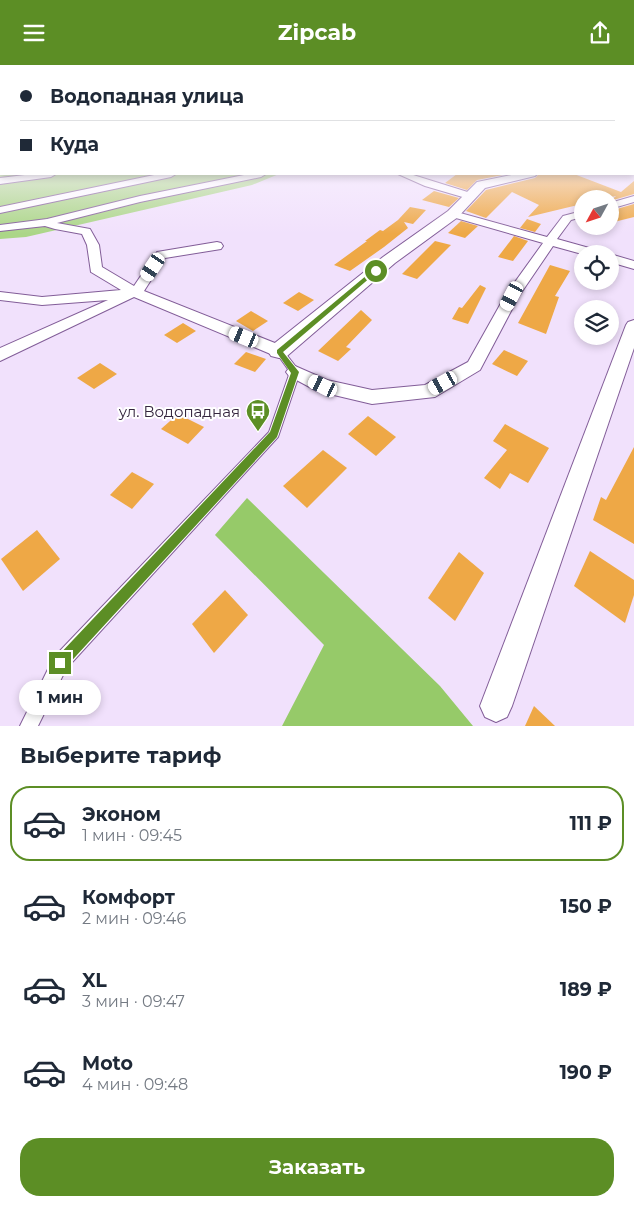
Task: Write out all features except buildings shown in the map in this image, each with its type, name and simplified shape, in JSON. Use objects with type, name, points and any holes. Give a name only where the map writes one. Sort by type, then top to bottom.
[{"type":"street","points":[[0,181],[43,175]]},
{"type":"street","points":[[0,210],[166,175]]},
{"type":"street","points":[[0,228],[48,222],[140,199],[256,175]]},
{"type":"street","points":[[406,175],[428,184],[470,196]]},
{"type":"street","points":[[48,222],[55,226],[86,231],[93,245],[96,269],[136,293],[279,351],[389,260],[453,214],[481,185],[526,175]]},
{"type":"street","points":[[619,203],[634,199]]},
{"type":"street","points":[[453,214],[574,248]]},
{"type":"street","points":[[295,372],[323,386],[372,397],[428,392],[474,366],[512,296],[567,218],[574,216]]},
{"type":"street","points":[[0,355],[136,293],[161,255],[217,246]]},
{"type":"street","points":[[619,261],[634,265]]},
{"type":"street","points":[[0,296],[42,301],[136,293]]},
{"type":"street","points":[[496,706],[634,325]]},
{"type":"lane","points":[[29,726],[60,663],[274,434],[295,372],[279,351]]},
{"type":"green space","points":[[0,175],[277,175],[252,185],[26,237],[0,239]]},
{"type":"green space","points":[[247,498],[440,686],[473,726],[282,726],[324,645],[215,535]]},
{"type":"place","name":"ул. Водопадная","points":[[258,432]]},
{"type":"route","points":[[60,663],[274,434],[295,372],[279,351],[376,271]]}]
